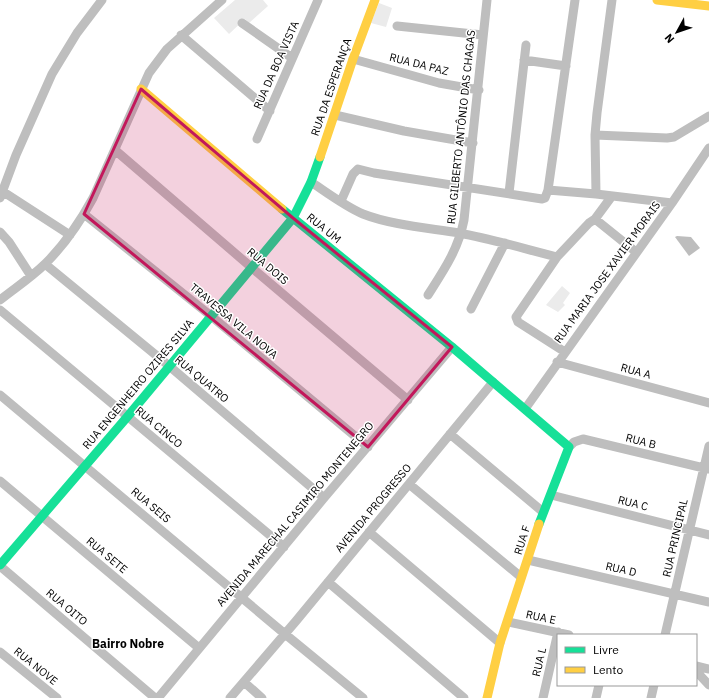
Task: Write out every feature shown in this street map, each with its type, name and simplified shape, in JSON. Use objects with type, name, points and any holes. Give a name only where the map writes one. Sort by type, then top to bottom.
[{"type":"street","points":[[70,235],[1,194],[16,155],[52,74],[77,33],[102,0]]},
{"type":"street","points":[[0,300],[45,264],[65,243],[84,214],[115,150],[141,89],[158,60],[181,35],[222,0]]},
{"type":"street","name":"RUA DA BOA VISTA","points":[[256,139],[270,111],[318,0]]},
{"type":"street","name":"RUA DA ESPERANÇA","points":[[293,218],[311,182],[375,0]]},
{"type":"street","name":"RUA GILBERTO ANTÔNIO DAS CHAGAS","points":[[428,295],[455,252],[462,234],[479,90],[487,0]]},
{"type":"street","points":[[341,201],[353,174],[358,169],[374,173],[542,199],[546,197],[575,0]]},
{"type":"street","points":[[596,194],[596,134],[612,0]]},
{"type":"street","points":[[657,0],[709,6]]},
{"type":"street","points":[[242,24],[292,58]]},
{"type":"street","points":[[397,26],[484,35]]},
{"type":"street","points":[[181,35],[270,111]]},
{"type":"street","points":[[509,193],[526,45]]},
{"type":"street","name":"RUA DA PAZ","points":[[353,59],[439,83],[479,90]]},
{"type":"street","points":[[524,60],[566,66]]},
{"type":"street","name":"RUA UM","points":[[141,89],[293,218],[452,347],[525,409]]},
{"type":"street","points":[[335,115],[404,131],[472,143]]},
{"type":"street","points":[[596,134],[667,138],[674,137],[709,116]]},
{"type":"street","name":"RUA MARIA JOSE XAVIER MORAIS","points":[[525,409],[557,362],[672,203],[709,148]]},
{"type":"street","name":"RUA DOIS","points":[[115,150],[250,267],[408,400]]},
{"type":"street","points":[[311,182],[361,213],[377,219],[505,243],[557,257]]},
{"type":"street","points":[[548,190],[672,203]]},
{"type":"street","points":[[565,352],[518,322],[516,317],[557,257],[589,223],[595,220],[612,196]]},
{"type":"street","name":"TRAVESSA VILA NOVA","points":[[84,214],[211,316],[368,447]]},
{"type":"street","name":"RUA ENGENHEIRO OZIRES SILVA","points":[[0,566],[128,416],[168,365],[211,316],[250,267],[293,218]]},
{"type":"street","points":[[595,220],[636,252]]},
{"type":"street","points":[[0,232],[9,242],[31,276]]},
{"type":"street","points":[[472,309],[505,243]]},
{"type":"street","name":"RUA QUATRO","points":[[45,264],[168,365],[324,498]]},
{"type":"street","name":"RUA CINCO","points":[[0,310],[284,546]]},
{"type":"street","name":"AVENIDA MARECHAL CASIMIRO MONTENEGRO","points":[[158,698],[241,597],[452,347]]},
{"type":"street","name":"RUA A","points":[[557,362],[709,403]]},
{"type":"street","name":"AVENIDA PROGRESSO","points":[[230,698],[370,532],[493,382]]},
{"type":"street","name":"RUA SEIS","points":[[0,395],[363,698]]},
{"type":"street","points":[[525,409],[569,447]]},
{"type":"street","points":[[450,434],[543,512]]},
{"type":"street","name":"RUA B","points":[[569,447],[574,442],[584,439],[706,469]]},
{"type":"street","name":"RUA PRINCIPAL","points":[[665,634],[689,530],[706,469],[709,446]]},
{"type":"street","name":"RUA F","points":[[487,698],[500,644],[521,577],[543,512],[569,447]]},
{"type":"street","name":"RUA SETE","points":[[0,481],[199,648]]},
{"type":"street","points":[[409,484],[521,577]]},
{"type":"street","name":"RUA C","points":[[551,495],[709,535]]},
{"type":"street","points":[[370,532],[500,644]]},
{"type":"street","name":"RUA D","points":[[528,560],[709,602]]},
{"type":"street","name":"RUA OITO","points":[[0,566],[155,698]]},
{"type":"street","points":[[328,582],[464,698]]},
{"type":"street","name":"RUA E","points":[[508,622],[565,634]]},
{"type":"street","name":"RUA L","points":[[543,698],[557,636]]},
{"type":"street","name":"RUA NOVE","points":[[0,652],[57,698]]},
{"type":"street","points":[[697,666],[709,669]]},
{"type":"street","points":[[697,673],[709,685]]},
{"type":"street","points":[[244,682],[262,698]]},
{"type":"street","points":[[596,698],[599,686]]},
{"type":"street","points":[[652,698],[654,686]]},
{"type":"highlighted area","points":[[141,89],[293,218],[452,347],[368,447],[84,214]]},
{"type":"shaded area","points":[[235,0],[263,0],[268,6],[249,23],[245,19],[229,34],[214,18]]},
{"type":"shaded area","points":[[379,3],[392,8],[386,27],[371,23]]},
{"type":"shaded area","points":[[675,237],[691,237],[700,248],[689,256]]},
{"type":"shaded area","points":[[562,286],[570,293],[563,303],[565,305],[558,312],[546,305]]},
{"type":"traffic: fast","points":[[0,565],[128,416],[293,218],[311,182],[320,157]]},
{"type":"traffic: fast","points":[[282,209],[452,347],[569,447],[539,524]]},
{"type":"traffic: slow","points":[[320,157],[353,59],[375,0]]},
{"type":"traffic: slow","points":[[657,0],[709,6]]},
{"type":"traffic: slow","points":[[141,89],[282,209]]},
{"type":"traffic: slow","points":[[487,698],[500,643],[539,524]]},
{"type":"district","name":"Bairro Nobre","points":[[128,644]]}]
